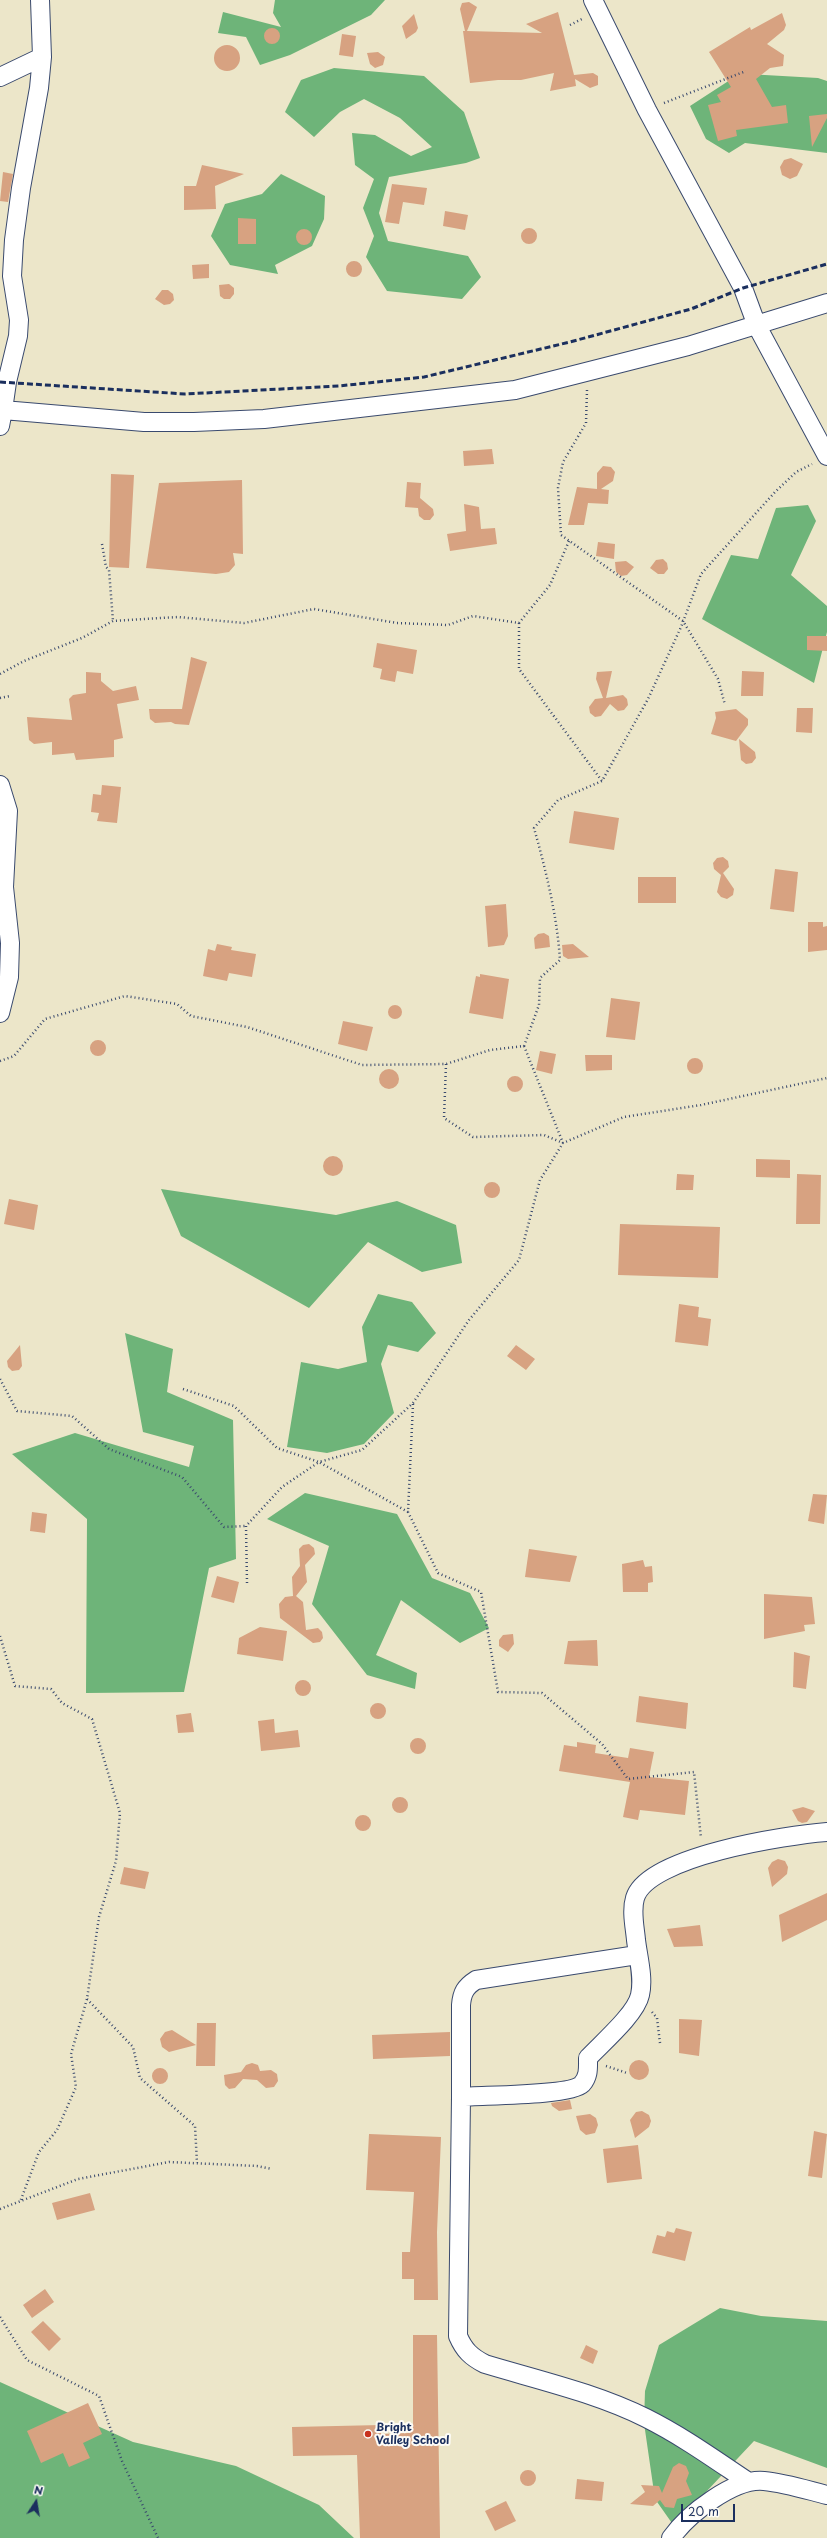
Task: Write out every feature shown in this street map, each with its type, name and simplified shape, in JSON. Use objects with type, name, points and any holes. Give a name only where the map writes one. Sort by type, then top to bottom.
[{"type":"street","points":[[40,0],[42,57],[36,117],[17,213],[12,276],[19,320],[18,336],[1,415],[144,422],[264,419],[515,390],[587,374],[757,326],[827,303]]},
{"type":"street","points":[[593,0],[646,110],[743,288],[757,326],[822,458]]},
{"type":"street","points":[[0,77],[42,57]]},
{"type":"street","points":[[0,785],[8,811],[4,887],[10,943],[9,977],[0,1012]]},
{"type":"street","points":[[461,2097],[527,2094],[578,2087],[588,2074],[588,2058],[628,2015],[640,1996],[634,1912],[635,1898],[641,1886],[656,1875],[703,1856],[777,1837],[827,1832]]},
{"type":"street","points":[[637,1955],[476,1980],[467,1986],[462,1994],[458,2336],[464,2348],[473,2358],[485,2364],[601,2400],[645,2418],[681,2437],[746,2482]]},
{"type":"street","points":[[671,2538],[696,2512],[716,2498],[746,2482],[764,2481],[827,2495]]},
{"type":"path","points":[[646,110],[746,71]]},
{"type":"path","points":[[587,374],[586,423],[563,462],[558,488],[562,535],[683,621],[718,679],[725,705]]},
{"type":"path","points":[[563,1143],[524,1046],[538,1005],[540,978],[560,960],[559,940],[546,869],[534,828],[558,800],[602,781],[648,699],[683,621],[701,574],[775,492],[796,472],[822,458]]},
{"type":"path","points":[[569,541],[550,585],[519,623],[519,669],[602,781]]},
{"type":"path","points":[[102,544],[106,567],[109,570],[113,621]]},
{"type":"path","points":[[0,674],[24,661],[82,638],[113,621],[178,617],[244,623],[314,609],[397,622],[448,625],[473,616],[519,623]]},
{"type":"path","points":[[0,698],[10,696]]},
{"type":"path","points":[[0,1061],[14,1056],[45,1019],[125,996],[177,1004],[191,1016],[247,1027],[362,1065],[446,1064],[490,1050],[524,1046]]},
{"type":"path","points":[[446,1064],[444,1118],[473,1138],[544,1135],[563,1143]]},
{"type":"path","points":[[247,1583],[246,1526],[282,1487],[319,1462],[362,1450],[413,1403],[469,1320],[519,1260],[540,1180],[563,1143],[624,1116],[701,1105],[827,1078]]},
{"type":"path","points":[[0,1379],[17,1411],[72,1416],[109,1449],[182,1477],[224,1527],[246,1526]]},
{"type":"path","points":[[183,1389],[234,1406],[277,1448],[319,1462],[408,1512]]},
{"type":"path","points":[[413,1403],[408,1512],[438,1573],[481,1592],[498,1692],[542,1693],[602,1744],[628,1780],[694,1772],[703,1856]]},
{"type":"path","points":[[0,1636],[15,1686],[51,1689],[62,1703],[92,1719],[120,1813],[116,1860],[99,1917],[87,1999],[71,2054],[76,2087],[57,2130],[39,2152],[20,2202]]},
{"type":"path","points":[[640,1996],[657,2018],[660,2044]]},
{"type":"path","points":[[87,1999],[133,2046],[140,2078],[195,2126],[197,2163]]},
{"type":"path","points":[[0,2209],[78,2179],[169,2162],[256,2166],[272,2169]]},
{"type":"path","points":[[0,2317],[27,2360],[99,2396],[122,2462],[158,2538]]},
{"type":"green space","points":[[275,0],[385,0],[371,15],[290,55],[260,65],[246,37],[218,33],[223,12],[281,27],[273,13]]},
{"type":"green space","points":[[334,68],[424,76],[464,112],[480,158],[466,163],[389,177],[379,213],[388,241],[468,256],[481,277],[462,299],[387,291],[366,257],[374,236],[363,208],[374,179],[355,165],[352,133],[375,135],[411,156],[432,147],[400,118],[364,99],[340,112],[314,137],[285,112],[301,80]]},
{"type":"green space","points":[[747,74],[818,78],[827,81],[827,153],[745,143],[729,153],[706,139],[690,106],[730,80]]},
{"type":"green space","points":[[281,174],[325,196],[324,219],[312,246],[275,265],[278,274],[230,265],[211,236],[225,204],[262,194]]},
{"type":"green space","points":[[808,505],[816,521],[791,575],[827,606],[827,632],[814,683],[702,619],[731,555],[758,559],[776,508]]},
{"type":"green space","points":[[161,1189],[336,1215],[397,1201],[456,1225],[462,1263],[422,1272],[368,1242],[309,1308],[181,1236]]},
{"type":"green space","points":[[378,1294],[412,1302],[436,1333],[418,1352],[388,1345],[381,1364],[394,1413],[364,1444],[327,1453],[287,1447],[301,1362],[338,1369],[367,1362],[362,1327]]},
{"type":"green space","points":[[125,1333],[173,1349],[167,1392],[233,1420],[236,1559],[209,1568],[184,1692],[86,1693],[87,1519],[12,1454],[75,1433],[189,1467],[194,1446],[143,1432]]},
{"type":"green space","points":[[305,1493],[397,1514],[432,1578],[470,1593],[489,1628],[460,1643],[401,1600],[376,1655],[417,1673],[415,1689],[367,1675],[312,1604],[329,1546],[267,1519]]},
{"type":"green space","points":[[720,2308],[761,2316],[827,2321],[827,2468],[754,2441],[674,2526],[655,2499],[644,2423],[645,2391],[659,2345]]},
{"type":"green space","points":[[0,2382],[133,2442],[236,2466],[319,2505],[354,2538],[0,2538]]},
{"type":"building","points":[[469,2],[477,7],[467,31],[542,33],[526,24],[558,12],[574,75],[593,73],[598,76],[598,85],[590,88],[575,79],[576,86],[550,91],[554,73],[521,80],[498,80],[470,83],[463,31],[465,31],[460,9],[462,3]]},
{"type":"building","points":[[782,13],[786,25],[784,30],[767,44],[784,55],[783,66],[770,68],[756,79],[772,107],[786,105],[788,123],[736,130],[737,136],[718,141],[708,105],[721,102],[717,95],[731,87],[709,52],[750,27],[751,30]]},
{"type":"building","points":[[414,14],[418,28],[416,32],[406,39],[402,26]]},
{"type":"building","points":[[272,28],[279,33],[280,36],[275,43],[272,44],[265,39],[264,36],[269,29]]},
{"type":"building","points":[[342,34],[356,36],[353,57],[339,55]]},
{"type":"building","points":[[227,45],[236,49],[240,58],[236,67],[227,71],[218,67],[214,58],[218,49]]},
{"type":"building","points":[[378,52],[385,57],[383,65],[375,68],[370,64],[367,53]]},
{"type":"building","points":[[827,114],[827,118],[812,147],[809,116]]},
{"type":"building","points":[[791,158],[803,164],[797,176],[790,179],[782,175],[780,167],[784,160]]},
{"type":"building","points":[[202,165],[244,174],[215,186],[216,209],[184,210],[184,186],[196,186]]},
{"type":"building","points":[[3,172],[13,174],[8,202],[0,201]]},
{"type":"building","points":[[392,184],[427,188],[424,205],[403,202],[399,224],[385,222]]},
{"type":"building","points":[[445,211],[468,215],[465,230],[443,226]]},
{"type":"building","points":[[238,218],[256,219],[256,244],[238,244]]},
{"type":"building","points":[[529,228],[535,230],[537,236],[535,242],[529,244],[523,242],[521,236],[523,230]]},
{"type":"building","points":[[304,229],[311,234],[312,237],[307,244],[304,245],[297,240],[296,237],[301,230]]},
{"type":"building","points":[[354,261],[361,266],[362,269],[357,276],[354,277],[347,272],[346,269],[351,262]]},
{"type":"building","points":[[209,264],[209,278],[193,279],[192,265]]},
{"type":"building","points":[[229,284],[234,288],[234,294],[230,299],[224,299],[220,296],[219,285]]},
{"type":"building","points":[[162,290],[168,290],[173,294],[174,300],[170,304],[164,305],[155,299]]},
{"type":"building","points":[[492,449],[494,464],[464,466],[463,451]]},
{"type":"building","points":[[603,466],[611,467],[615,472],[613,481],[601,489],[609,490],[608,504],[588,503],[584,525],[568,525],[577,487],[597,489],[597,473]]},
{"type":"building","points":[[111,474],[134,475],[129,568],[109,567]]},
{"type":"building","points":[[242,480],[243,554],[233,553],[235,565],[229,572],[216,574],[146,568],[159,483]]},
{"type":"building","points":[[407,482],[421,483],[420,498],[433,509],[434,515],[430,520],[424,520],[419,516],[418,508],[405,507]]},
{"type":"building","points":[[464,504],[479,507],[481,529],[495,528],[497,544],[450,551],[447,534],[466,531]]},
{"type":"building","points":[[598,542],[615,544],[614,559],[596,556]]},
{"type":"building","points":[[663,559],[667,563],[668,569],[664,574],[658,574],[650,568],[656,560]]},
{"type":"building","points":[[626,561],[634,567],[627,575],[621,576],[616,572],[615,562]]},
{"type":"building","points":[[807,636],[827,636],[827,651],[807,650]]},
{"type":"building","points":[[377,643],[417,650],[413,674],[397,671],[395,682],[380,679],[382,669],[373,667]]},
{"type":"building","points":[[191,657],[207,662],[189,725],[175,724],[171,722],[155,723],[150,719],[149,709],[182,709]]},
{"type":"building","points":[[612,671],[606,698],[623,695],[627,699],[628,705],[624,710],[618,711],[610,704],[601,716],[595,717],[590,713],[589,707],[595,699],[603,698],[596,679],[597,672]]},
{"type":"building","points":[[742,671],[764,672],[763,696],[741,696]]},
{"type":"building","points":[[86,672],[101,673],[101,681],[113,691],[136,686],[139,700],[117,704],[123,738],[114,740],[114,757],[76,760],[74,753],[52,755],[52,742],[34,744],[29,740],[27,717],[72,720],[69,699],[73,695],[86,693]]},
{"type":"building","points":[[797,708],[813,708],[812,733],[796,732]]},
{"type":"building","points":[[736,709],[748,719],[748,725],[736,741],[711,734],[716,718],[715,712]]},
{"type":"building","points":[[739,739],[755,752],[756,758],[752,763],[746,764],[741,760]]},
{"type":"building","points":[[102,785],[121,787],[117,823],[97,821],[99,813],[91,812],[93,794],[101,795]]},
{"type":"building","points":[[574,811],[619,818],[614,850],[569,843]]},
{"type":"building","points":[[723,857],[728,861],[729,867],[723,873],[734,889],[733,895],[727,899],[721,897],[717,892],[721,875],[714,869],[713,863],[717,858]]},
{"type":"building","points":[[775,869],[798,872],[794,912],[770,909]]},
{"type":"building","points":[[638,877],[676,877],[676,903],[638,903]]},
{"type":"building","points":[[506,904],[508,936],[504,945],[488,947],[485,906]]},
{"type":"building","points":[[808,922],[823,922],[823,927],[827,926],[827,950],[808,952]]},
{"type":"building","points":[[544,933],[549,936],[550,947],[535,949],[534,938],[538,934]]},
{"type":"building","points":[[217,944],[232,947],[231,950],[256,954],[252,977],[229,973],[227,981],[203,976],[208,949],[215,951]]},
{"type":"building","points":[[573,944],[589,957],[568,959],[563,956],[562,945]]},
{"type":"building","points":[[480,974],[509,979],[503,1019],[469,1013],[476,976],[480,977]]},
{"type":"building","points":[[611,998],[640,1002],[635,1040],[606,1037]]},
{"type":"building","points":[[392,1005],[398,1005],[402,1009],[402,1015],[398,1019],[392,1019],[388,1015],[388,1009]]},
{"type":"building","points":[[343,1021],[373,1027],[367,1051],[338,1044]]},
{"type":"building","points":[[98,1040],[105,1045],[106,1048],[101,1055],[98,1056],[91,1051],[90,1048],[95,1041]]},
{"type":"building","points":[[540,1051],[556,1054],[552,1074],[536,1070]]},
{"type":"building","points":[[585,1055],[612,1055],[612,1070],[586,1071]]},
{"type":"building","points":[[695,1058],[702,1063],[703,1066],[698,1073],[695,1074],[688,1069],[687,1066],[692,1059]]},
{"type":"building","points":[[389,1069],[396,1072],[399,1079],[396,1086],[389,1089],[382,1086],[379,1079],[382,1072]]},
{"type":"building","points":[[515,1076],[522,1081],[523,1084],[518,1091],[515,1092],[508,1087],[507,1084],[512,1077]]},
{"type":"building","points":[[333,1156],[340,1159],[343,1166],[340,1173],[333,1176],[326,1173],[323,1166],[326,1159]]},
{"type":"building","points":[[756,1159],[790,1160],[790,1178],[756,1177]]},
{"type":"building","points":[[677,1174],[694,1175],[693,1190],[676,1190]]},
{"type":"building","points":[[797,1174],[821,1175],[820,1224],[796,1224]]},
{"type":"building","points":[[492,1182],[499,1187],[500,1190],[495,1197],[492,1198],[485,1193],[484,1190],[489,1183]]},
{"type":"building","points":[[9,1199],[38,1205],[34,1230],[4,1224]]},
{"type":"building","points":[[620,1224],[720,1227],[718,1278],[618,1275]]},
{"type":"building","points":[[679,1304],[699,1307],[698,1317],[711,1319],[708,1346],[675,1342]]},
{"type":"building","points":[[20,1345],[22,1366],[19,1370],[12,1371],[8,1367],[7,1361]]},
{"type":"building","points":[[516,1345],[535,1359],[526,1370],[507,1356]]},
{"type":"building","points":[[813,1494],[827,1495],[824,1524],[808,1521]]},
{"type":"building","points":[[32,1512],[47,1514],[45,1533],[30,1531]]},
{"type":"building","points":[[309,1544],[314,1548],[315,1554],[305,1565],[307,1582],[296,1596],[303,1602],[306,1630],[318,1628],[322,1632],[323,1638],[320,1642],[313,1643],[280,1618],[279,1604],[285,1597],[293,1596],[292,1577],[300,1566],[299,1549],[303,1545]]},
{"type":"building","points":[[529,1549],[577,1556],[570,1582],[525,1577]]},
{"type":"building","points":[[643,1560],[645,1567],[652,1566],[653,1582],[648,1583],[648,1592],[623,1592],[622,1564]]},
{"type":"building","points":[[217,1576],[239,1582],[234,1603],[211,1597]]},
{"type":"building","points":[[764,1594],[812,1597],[815,1624],[804,1625],[805,1631],[764,1639]]},
{"type":"building","points":[[260,1627],[287,1631],[283,1661],[237,1654],[239,1638]]},
{"type":"building","points":[[513,1634],[514,1644],[508,1652],[499,1646],[499,1640],[503,1635]]},
{"type":"building","points":[[597,1640],[598,1666],[564,1664],[568,1641]]},
{"type":"building","points":[[794,1652],[810,1656],[806,1689],[793,1687]]},
{"type":"building","points":[[303,1680],[310,1685],[311,1688],[306,1695],[303,1696],[296,1691],[295,1688],[300,1681]]},
{"type":"building","points":[[639,1696],[688,1703],[686,1729],[636,1722]]},
{"type":"building","points":[[378,1703],[385,1708],[386,1711],[381,1718],[378,1719],[371,1714],[370,1711],[375,1704]]},
{"type":"building","points":[[191,1713],[194,1732],[178,1733],[176,1715]]},
{"type":"building","points":[[274,1719],[275,1733],[298,1730],[300,1747],[261,1751],[258,1721]]},
{"type":"building","points":[[418,1738],[425,1743],[426,1746],[421,1753],[418,1754],[411,1749],[410,1746],[415,1739]]},
{"type":"building","points":[[577,1742],[596,1745],[595,1753],[628,1758],[630,1748],[654,1752],[649,1777],[689,1781],[685,1815],[640,1810],[638,1820],[623,1817],[630,1782],[559,1771],[564,1745],[577,1747]]},
{"type":"building","points":[[400,1797],[407,1802],[408,1805],[403,1812],[400,1813],[393,1808],[392,1805],[397,1798]]},
{"type":"building","points":[[803,1807],[815,1811],[807,1822],[802,1823],[798,1821],[792,1810]]},
{"type":"building","points":[[363,1815],[370,1820],[371,1823],[366,1830],[363,1831],[356,1826],[355,1823],[360,1816]]},
{"type":"building","points":[[778,1859],[785,1861],[788,1867],[787,1874],[772,1887],[768,1868],[772,1862]]},
{"type":"building","points":[[124,1867],[149,1872],[145,1889],[120,1884]]},
{"type":"building","points":[[827,1893],[827,1920],[782,1942],[779,1915]]},
{"type":"building","points":[[700,1925],[703,1946],[674,1947],[667,1929]]},
{"type":"building","points":[[679,2019],[702,2020],[699,2056],[679,2053]]},
{"type":"building","points":[[197,2023],[216,2023],[215,2066],[196,2066]]},
{"type":"building","points":[[172,2030],[196,2045],[169,2052],[162,2047],[160,2039],[165,2032]]},
{"type":"building","points":[[450,2032],[450,2056],[373,2059],[372,2035]]},
{"type":"building","points":[[639,2060],[646,2063],[649,2070],[646,2077],[639,2080],[632,2077],[629,2070],[632,2063]]},
{"type":"building","points":[[252,2063],[258,2065],[260,2071],[271,2070],[277,2074],[278,2081],[274,2087],[266,2088],[257,2080],[243,2079],[235,2088],[229,2089],[225,2085],[224,2075],[241,2072],[246,2065]]},
{"type":"building","points":[[160,2068],[167,2073],[168,2076],[163,2083],[160,2084],[153,2079],[152,2076],[157,2069]]},
{"type":"building","points":[[570,2100],[572,2109],[559,2111],[552,2106],[551,2103]]},
{"type":"building","points":[[642,2111],[649,2115],[651,2121],[649,2127],[635,2138],[630,2120],[636,2112]]},
{"type":"building","points":[[590,2114],[596,2118],[598,2125],[595,2133],[586,2135],[580,2130],[576,2116]]},
{"type":"building","points":[[814,2131],[827,2134],[822,2178],[808,2176]]},
{"type":"building","points":[[369,2134],[441,2137],[437,2232],[438,2300],[414,2300],[414,2279],[402,2279],[402,2252],[410,2252],[414,2192],[366,2190]]},
{"type":"building","points":[[638,2145],[642,2179],[607,2183],[603,2149]]},
{"type":"building","points":[[90,2193],[95,2210],[57,2220],[52,2203]]},
{"type":"building","points":[[676,2228],[692,2232],[685,2261],[652,2253],[657,2235],[665,2237],[667,2231],[674,2233]]},
{"type":"building","points":[[45,2289],[54,2302],[32,2318],[23,2305]]},
{"type":"building","points":[[43,2321],[61,2339],[49,2351],[31,2332]]},
{"type":"building","points":[[413,2335],[437,2335],[440,2538],[360,2538],[357,2455],[293,2456],[292,2427],[381,2425],[381,2434],[408,2433],[408,2424],[413,2424]]},
{"type":"building","points":[[586,2345],[598,2351],[593,2364],[580,2358]]},
{"type":"building","points":[[88,2403],[102,2434],[83,2443],[90,2458],[69,2467],[63,2453],[41,2463],[27,2431]]},
{"type":"building","points":[[679,2463],[686,2466],[689,2473],[686,2481],[692,2495],[677,2499],[674,2508],[665,2507],[660,2500],[653,2506],[630,2504],[645,2492],[641,2485],[659,2486],[662,2493],[673,2467]]},
{"type":"building","points":[[528,2470],[535,2475],[536,2478],[531,2485],[528,2486],[521,2481],[520,2478],[525,2471]]},
{"type":"building","points":[[577,2479],[604,2482],[602,2501],[575,2499]]},
{"type":"building","points":[[506,2501],[516,2521],[495,2531],[485,2511]]},
{"type":"railway","points":[[0,382],[185,394],[339,386],[424,377],[570,342],[691,309],[743,288],[827,264]]},
{"type":"place","name":"Bright Valley School","points":[[368,2434]]}]
